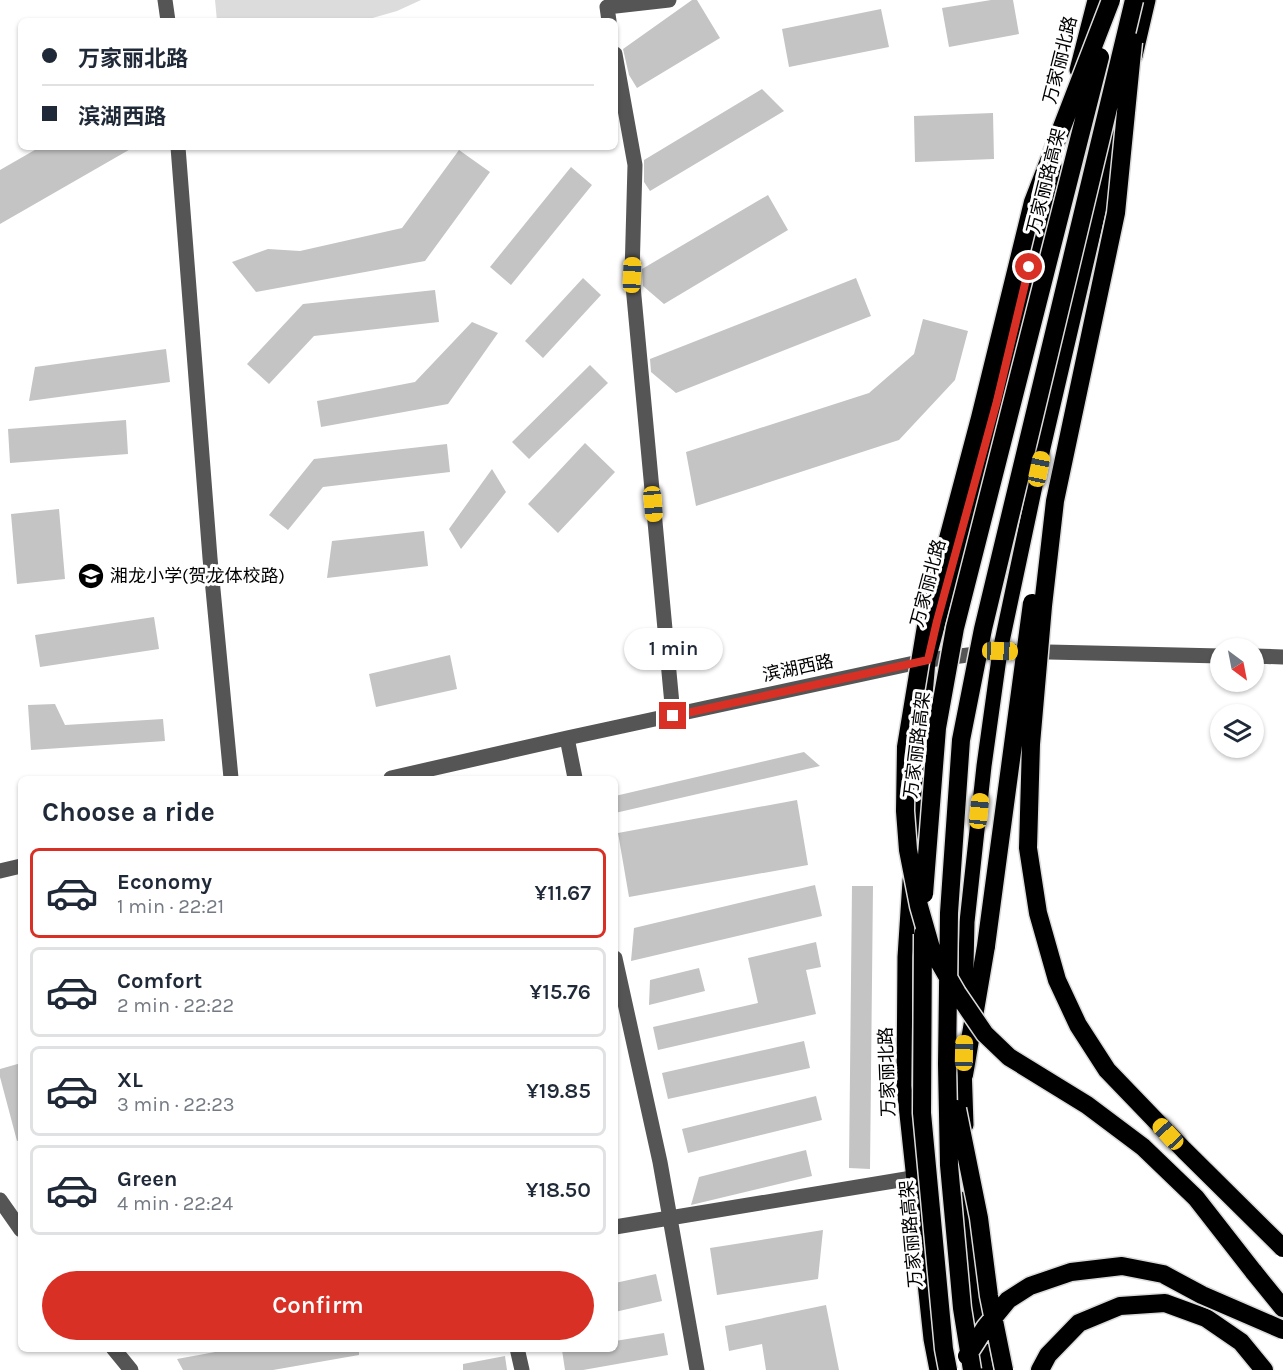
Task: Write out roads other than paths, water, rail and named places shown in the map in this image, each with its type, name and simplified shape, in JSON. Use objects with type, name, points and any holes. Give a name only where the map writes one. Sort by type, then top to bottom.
[{"type":"highway","points":[[1113,0],[1033,202],[980,418],[928,614],[906,747],[908,850],[919,906],[931,948],[957,993],[985,1034],[1009,1057],[1087,1105],[1143,1147],[1196,1198],[1283,1308]]},
{"type":"highway","name":"万家丽路高架","points":[[948,1370],[942,1338],[922,1113],[921,980],[925,881],[938,728],[955,628],[1113,0]]},
{"type":"highway","points":[[964,1075],[986,946],[1031,607],[1116,213],[1136,0]]},
{"type":"highway","points":[[972,1370],[962,1308],[949,1164],[947,1064],[950,913],[961,740],[983,629],[1136,0]]},
{"type":"highway","points":[[1055,501],[1031,744],[1028,848],[1038,913],[1057,980],[1078,1024],[1107,1070],[1283,1248]]},
{"type":"highway","points":[[947,1064],[979,1218],[989,1296],[1004,1370]]},
{"type":"highway","points":[[959,1370],[985,1328],[1008,1300],[1030,1286],[1071,1272],[1122,1266],[1163,1274],[1202,1295],[1283,1330]]},
{"type":"highway","points":[[1040,1370],[1048,1355],[1079,1323],[1120,1306],[1165,1303],[1206,1318],[1240,1342],[1264,1370]]},
{"type":"main road","name":"万家丽北路","points":[[938,1370],[931,1339],[904,1086],[905,957],[928,660],[997,401],[1095,0]]},
{"type":"main road","points":[[986,1370],[982,1350],[969,1204],[964,1075],[967,922],[984,766],[1000,651],[1043,448],[1148,0]]},
{"type":"street","points":[[165,0],[168,18]]},
{"type":"street","points":[[609,18],[607,7],[669,0]]},
{"type":"street","points":[[618,71],[635,165],[632,275],[673,716]]},
{"type":"street","points":[[178,150],[210,558],[231,776]]},
{"type":"street","name":"滨湖西路","points":[[401,776],[928,660],[1000,651],[1210,656]]},
{"type":"street","points":[[1264,656],[1283,657]]},
{"type":"street","points":[[567,738],[575,776]]},
{"type":"street","points":[[0,871],[18,867]]},
{"type":"street","points":[[618,972],[671,1219],[697,1370]]},
{"type":"street","points":[[618,1227],[912,1178]]},
{"type":"street","points":[[0,1200],[18,1226]]},
{"type":"street","points":[[116,1352],[131,1370]]},
{"type":"street","points":[[518,1352],[522,1370]]},
{"type":"place","name":"湘龙小学(贺龙体校路)","points":[[91,576]]}]
